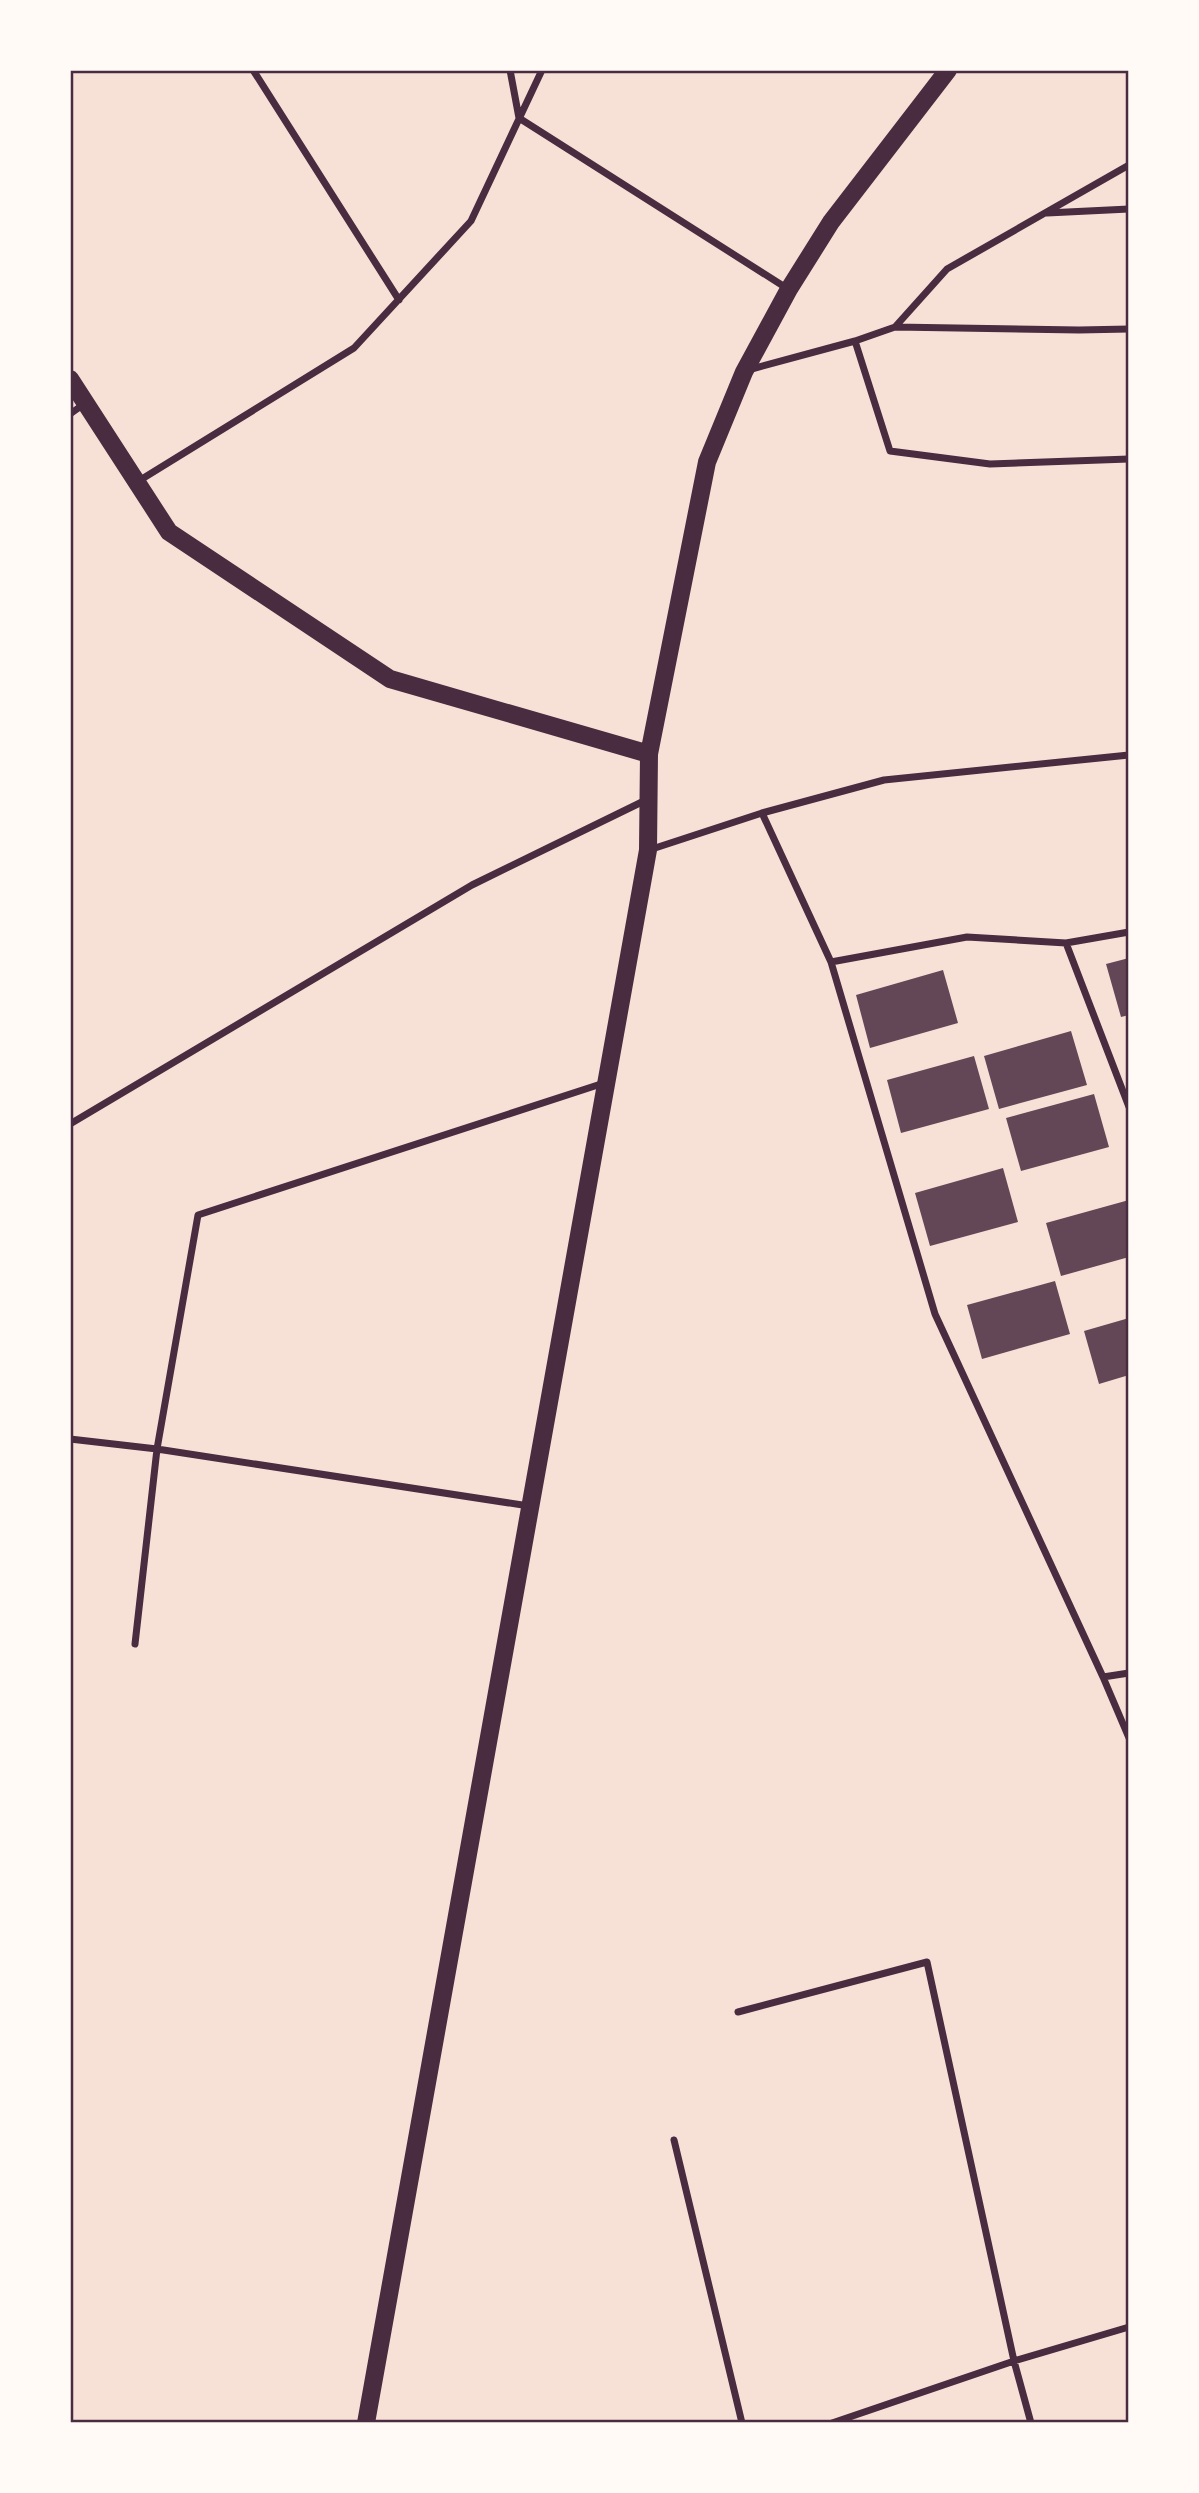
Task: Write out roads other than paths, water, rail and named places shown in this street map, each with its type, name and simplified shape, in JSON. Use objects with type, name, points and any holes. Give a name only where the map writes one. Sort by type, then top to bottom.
[{"type":"main road","points":[[366,2423],[648,850],[649,754],[707,461],[744,372],[789,289],[831,222],[948,70]]},
{"type":"main road","points":[[70,379],[77,409],[136,482],[169,531],[390,679],[649,754]]},
{"type":"street","points":[[253,70],[399,300]]},
{"type":"street","points":[[510,70],[519,118],[789,289]]},
{"type":"street","points":[[136,482],[354,348],[471,221],[542,70]]},
{"type":"street","points":[[895,327],[947,269],[1129,165]]},
{"type":"street","points":[[1043,214],[1129,209]]},
{"type":"street","points":[[744,372],[895,327],[1129,329]]},
{"type":"street","points":[[855,341],[890,452],[990,464],[1129,459]]},
{"type":"street","points":[[648,850],[762,813],[884,780],[1129,755]]},
{"type":"street","points":[[70,1124],[472,885],[650,798]]},
{"type":"street","points":[[762,813],[831,962],[935,1314],[1129,1738]]},
{"type":"street","points":[[831,962],[967,937],[1066,943],[1129,932]]},
{"type":"street","points":[[1066,943],[1129,1107]]},
{"type":"street","points":[[135,1644],[157,1449],[198,1215],[606,1083]]},
{"type":"street","points":[[70,1439],[157,1449],[530,1506]]},
{"type":"street","points":[[1103,1677],[1129,1673]]},
{"type":"street","points":[[738,2012],[927,1962],[1014,2361],[1031,2423]]},
{"type":"street","points":[[674,2140],[742,2423]]},
{"type":"street","points":[[832,2423],[1014,2361],[1129,2328]]}]
